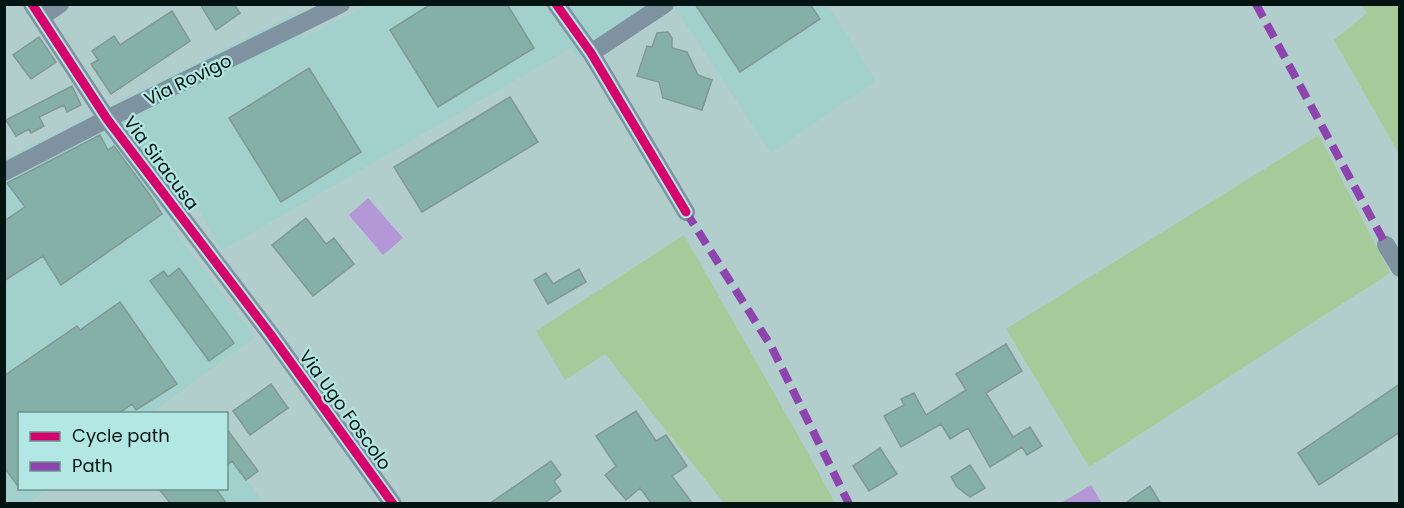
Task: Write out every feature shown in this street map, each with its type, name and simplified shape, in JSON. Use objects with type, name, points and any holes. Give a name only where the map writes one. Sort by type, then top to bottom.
[{"type":"street","points":[[37,11],[60,4]]},
{"type":"street","name":"Via Rovigo","points":[[4,172],[341,4]]},
{"type":"street","points":[[556,4],[591,53],[686,212]]},
{"type":"street","points":[[591,53],[665,4]]},
{"type":"street","name":"Via Siracusa","points":[[37,11],[107,119],[271,335]]},
{"type":"street","points":[[1386,245],[1400,268]]},
{"type":"street","name":"Via Ugo Foscolo","points":[[271,335],[393,504]]},
{"type":"shaded area","points":[[369,5],[828,5],[876,81],[771,153],[675,8],[581,61],[571,48],[221,251],[196,203],[168,222],[255,337],[152,412],[18,412],[18,490],[48,490],[29,503],[5,504],[5,159],[294,14],[303,38]]},
{"type":"shaded area","points":[[368,198],[403,238],[383,255],[349,215]]},
{"type":"shaded area","points":[[232,461],[265,503],[181,504],[197,490],[228,490],[228,465]]},
{"type":"shaded area","points":[[1091,485],[1101,502],[1061,503]]},
{"type":"green space","points":[[1362,5],[1399,5],[1399,154],[1334,40],[1367,13]]},
{"type":"green space","points":[[1319,135],[1390,273],[1089,467],[1006,329]]},
{"type":"green space","points":[[684,235],[835,503],[724,503],[605,354],[565,380],[536,331]]},
{"type":"building","points":[[200,4],[234,4],[240,13],[216,30]]},
{"type":"building","points":[[431,4],[507,4],[534,48],[438,107],[390,30]]},
{"type":"building","points":[[695,4],[810,4],[820,19],[740,72]]},
{"type":"building","points":[[172,11],[190,41],[111,94],[91,64],[98,60],[92,51],[114,36],[120,45]]},
{"type":"building","points":[[668,32],[672,38],[672,48],[687,52],[698,75],[712,80],[702,110],[663,98],[659,82],[637,76],[647,46],[652,47],[657,33]]},
{"type":"building","points":[[39,37],[56,62],[31,79],[13,55]]},
{"type":"building","points":[[309,68],[361,152],[281,202],[229,118]]},
{"type":"building","points":[[72,86],[81,105],[67,112],[64,105],[39,117],[44,126],[31,133],[29,129],[16,136],[6,120]]},
{"type":"building","points":[[510,97],[538,142],[422,212],[394,167]]},
{"type":"building","points":[[100,135],[108,150],[114,146],[162,214],[61,285],[43,256],[4,281],[4,221],[25,207],[7,183]]},
{"type":"building","points":[[306,218],[326,244],[334,238],[354,264],[313,296],[272,245]]},
{"type":"building","points":[[179,268],[234,343],[209,361],[150,281],[164,271],[168,277]]},
{"type":"building","points":[[579,269],[586,282],[548,304],[534,280],[546,273],[553,284]]},
{"type":"building","points":[[120,302],[177,384],[136,410],[132,404],[121,412],[18,412],[18,486],[4,467],[4,376],[77,326],[80,330]]},
{"type":"building","points":[[1006,344],[1022,371],[986,393],[1013,437],[1030,427],[1042,446],[1027,455],[1022,447],[990,467],[968,428],[950,439],[941,424],[901,447],[884,416],[904,405],[901,399],[914,393],[926,415],[966,390],[956,374]]},
{"type":"building","points":[[271,384],[288,408],[250,435],[233,411]]},
{"type":"building","points":[[1400,384],[1400,432],[1319,485],[1298,453]]},
{"type":"building","points":[[636,411],[656,441],[666,435],[687,466],[672,476],[693,504],[652,504],[640,488],[626,500],[605,475],[616,466],[596,436]]},
{"type":"building","points":[[228,431],[258,471],[246,480],[232,461],[228,464]]},
{"type":"building","points":[[880,448],[897,474],[869,491],[853,466]]},
{"type":"building","points":[[551,461],[561,475],[554,481],[561,491],[543,504],[489,504]]},
{"type":"building","points":[[970,465],[985,488],[970,497],[957,487],[951,477]]},
{"type":"building","points":[[1150,486],[1161,504],[1124,504]]},
{"type":"building","points":[[160,490],[217,490],[227,504],[171,504]]},
{"type":"marked path","points":[[1256,4],[1386,245]]},
{"type":"marked path","points":[[686,212],[771,346],[849,504]]},
{"type":"cycle path","points":[[32,4],[107,119],[271,335],[393,504]]},
{"type":"cycle path","points":[[556,4],[591,53],[686,212]]}]
